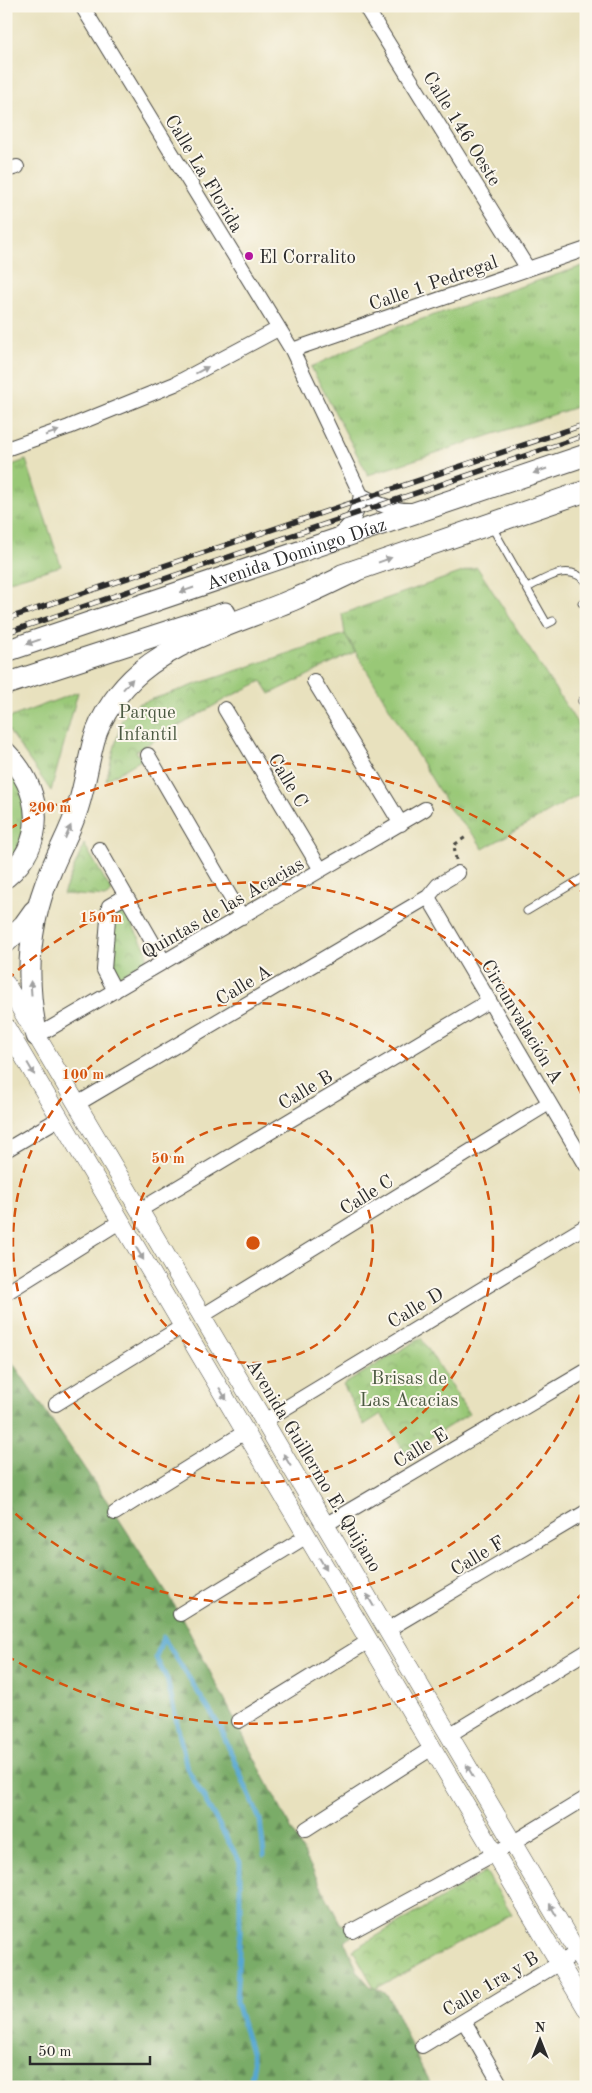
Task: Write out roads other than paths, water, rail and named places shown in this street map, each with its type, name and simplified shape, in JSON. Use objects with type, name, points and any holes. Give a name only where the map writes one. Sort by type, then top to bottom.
[{"type":"main road","name":"Avenida Domingo Díaz","points":[[6,651],[586,455]]},
{"type":"main road","name":"Avenida Domingo Díaz","points":[[6,684],[355,571],[586,491]]},
{"type":"main road","points":[[6,942],[24,925],[39,901],[78,808],[94,739],[100,726],[128,682],[161,657],[202,636],[297,598],[355,571]]},
{"type":"main road","points":[[6,753],[26,778],[35,802],[36,811],[34,833],[28,850],[18,866],[6,877]]},
{"type":"main road","points":[[38,1036],[33,1018],[30,971],[32,938],[39,901]]},
{"type":"street","name":"Calle La Florida","points":[[82,6],[292,350],[361,495]]},
{"type":"street","name":"Calle 146 Oeste","points":[[365,6],[528,269]]},
{"type":"street","name":"Calle 1 Pedregal","points":[[292,350],[586,249]]},
{"type":"street","points":[[6,449],[69,427],[175,384],[278,328]]},
{"type":"street","points":[[327,542],[340,534],[351,523],[358,510],[361,495],[392,508],[426,509]]},
{"type":"street","points":[[554,502],[586,501]]},
{"type":"street","points":[[314,681],[401,824]]},
{"type":"street","name":"Calle C","points":[[225,709],[321,870]]},
{"type":"street","points":[[148,755],[242,917]]},
{"type":"street","name":"Quintas de las Acacias","points":[[38,1036],[425,809]]},
{"type":"street","points":[[99,849],[164,962]]},
{"type":"street","name":"Calle A","points":[[77,1104],[428,897],[438,885],[458,873]]},
{"type":"street","points":[[115,991],[104,970],[109,906],[126,896]]},
{"type":"street","name":"Circunvalación A","points":[[428,897],[586,1165]]},
{"type":"street","name":"Avenida Guillermo E. Quijano","points":[[6,984],[512,1842],[583,1956]]},
{"type":"street","name":"Calle B","points":[[140,1210],[489,1001]]},
{"type":"street","points":[[6,1027],[586,2008]]},
{"type":"street","name":"Calle C","points":[[202,1316],[549,1103]]},
{"type":"street","points":[[6,1150],[60,1118]]},
{"type":"street","points":[[109,1201],[128,1190]]},
{"type":"street","points":[[6,1293],[121,1221]]},
{"type":"street","name":"Calle D","points":[[264,1421],[586,1226]]},
{"type":"street","points":[[56,1404],[183,1326]]},
{"type":"street","name":"Calle E","points":[[325,1525],[586,1371]]},
{"type":"street","points":[[115,1513],[245,1432]]},
{"type":"street","name":"Calle F","points":[[387,1630],[586,1512]]},
{"type":"street","points":[[180,1614],[307,1536]]},
{"type":"street","points":[[239,1721],[369,1641]]},
{"type":"street","points":[[449,1735],[586,1652]]},
{"type":"street","points":[[306,1829],[432,1748]]},
{"type":"street","points":[[352,1931],[494,1854],[586,1798]]},
{"type":"street","name":"Calle 1ra y B","points":[[422,2046],[559,1963],[583,1956]]},
{"type":"street","points":[[464,2020],[502,2087]]},
{"type":"lane","points":[[490,523],[547,624],[553,621]]},
{"type":"lane","points":[[527,588],[559,572],[572,572],[586,581]]},
{"type":"lane","points":[[586,698],[582,701],[586,706]]},
{"type":"lane","points":[[527,911],[586,876]]},
{"type":"lane","points":[[6,997],[22,1012]]},
{"type":"waterway","points":[[250,2087],[254,2062],[236,2002],[240,1933],[240,1862],[187,1768],[167,1679],[156,1658],[163,1637],[220,1727],[260,1820],[264,1855]]},
{"type":"railway","points":[[6,619],[586,424]]},
{"type":"railway","points":[[6,633],[586,435]]},
{"type":"place","name":"El Corralito","points":[[249,256]]},
{"type":"park label","name":"Parque Infantil","points":[[147,722]]},
{"type":"park label","name":"Brisas de Las Acacias","points":[[409,1388]]}]
